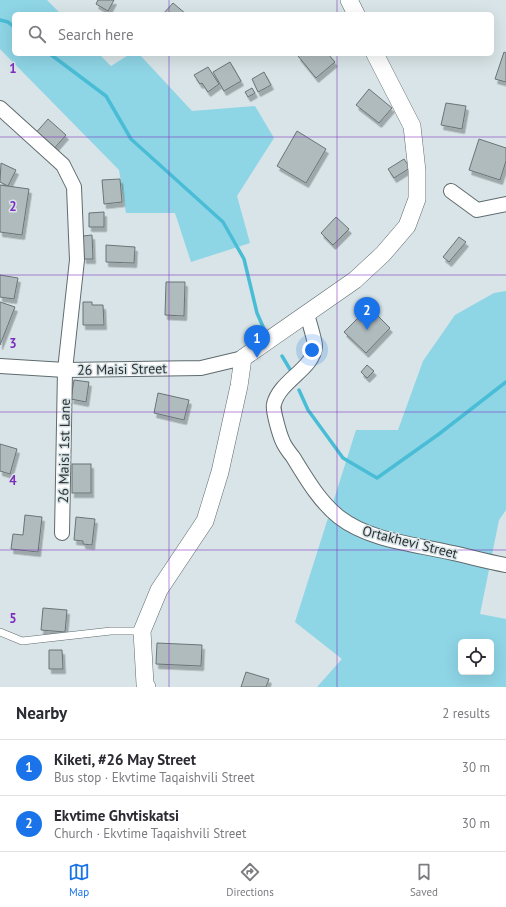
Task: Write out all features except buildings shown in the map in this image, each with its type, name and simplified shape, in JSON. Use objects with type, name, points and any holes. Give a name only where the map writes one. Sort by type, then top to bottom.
[{"type":"street","points":[[349,0],[355,12]]},
{"type":"street","points":[[147,687],[145,684],[142,631],[159,590],[205,521],[220,472],[239,386],[243,358],[307,314],[332,300],[355,280],[383,254],[407,226],[417,199],[417,171],[412,126],[376,56]]},
{"type":"street","name":"26 Maisi 1st Lane","points":[[0,108],[63,165],[74,187],[77,260],[65,370],[62,533]]},
{"type":"street","points":[[451,191],[477,210],[506,204]]},
{"type":"street","name":"Ortakhevi Street","points":[[307,314],[315,346],[310,359],[300,372],[286,383],[278,394],[273,406],[283,442],[323,503],[339,517],[357,529],[395,541],[488,562],[506,564]]},
{"type":"street","name":"26 Maisi Street","points":[[0,366],[65,370],[201,368],[243,358]]},
{"type":"lane","points":[[0,632],[22,641],[111,631],[142,631]]},
{"type":"shaded area","points":[[0,0],[47,0],[59,12],[12,12],[12,56],[101,56],[111,66],[127,56],[141,56],[192,111],[255,106],[274,138],[237,196],[250,243],[191,262],[175,213],[126,213],[119,170],[0,49]]},
{"type":"shaded area","points":[[506,291],[506,510],[499,520],[480,614],[506,619],[506,687],[317,687],[342,659],[295,622],[356,430],[398,430],[423,361],[455,315],[494,293]]},
{"type":"waterway","points":[[0,20],[8,22],[12,25]]},
{"type":"waterway","points":[[53,56],[106,96],[131,139],[223,222],[244,259],[257,313],[264,329]]},
{"type":"waterway","points":[[282,356],[291,371]]},
{"type":"waterway","points":[[299,390],[308,410],[343,458],[377,478],[439,434],[506,382]]},
{"type":"place","name":"Ekvtime Ghvtiskatsi","points":[[367,330]]},
{"type":"place","name":"Kiketi, #26 May Street","points":[[257,358]]}]
